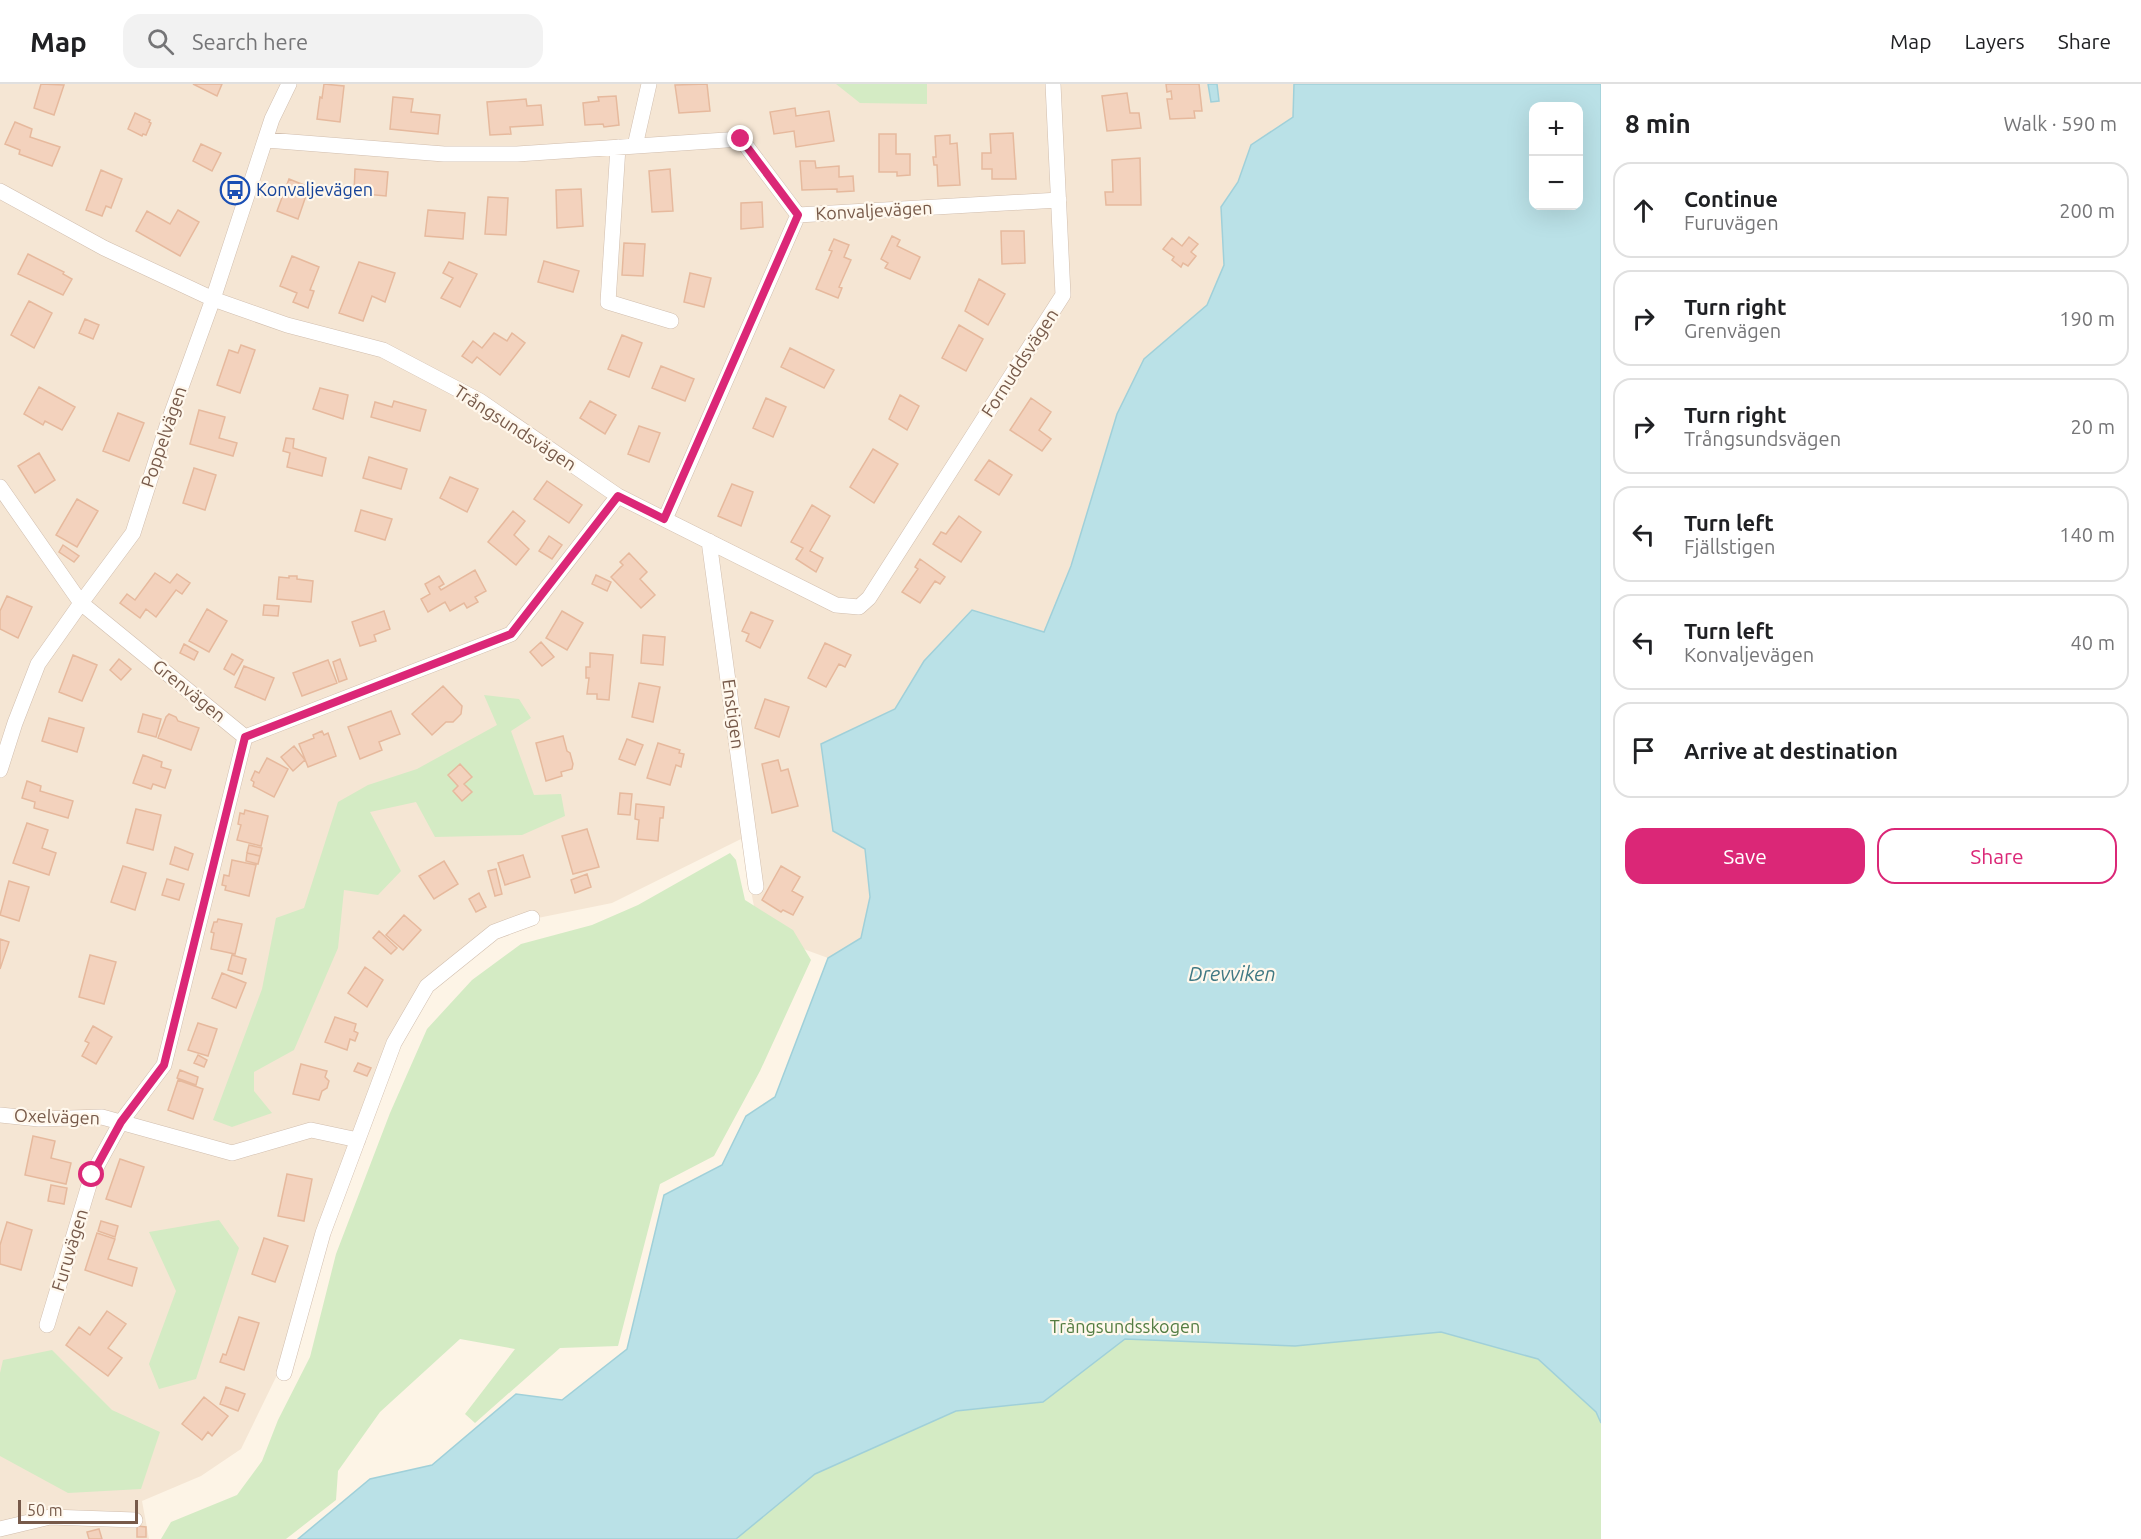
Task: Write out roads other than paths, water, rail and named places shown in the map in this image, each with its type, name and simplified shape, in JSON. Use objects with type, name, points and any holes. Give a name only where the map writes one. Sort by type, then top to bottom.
[{"type":"street","name":"Poppelvägen","points":[[0,770],[38,664],[133,533],[167,426],[213,299],[272,119],[289,84]]},
{"type":"street","points":[[635,146],[649,84]]},
{"type":"street","name":"Fornuddsvägen","points":[[859,608],[869,598],[1064,295],[1053,84]]},
{"type":"street","name":"Konvaljevägen","points":[[266,140],[444,154],[517,154],[741,139],[798,215],[1059,200]]},
{"type":"street","points":[[618,147],[608,302],[671,321]]},
{"type":"street","name":"Trångsundsvägen","points":[[0,191],[104,248],[213,299],[287,325],[383,350],[480,401],[618,496],[837,605],[859,608]]},
{"type":"street","points":[[664,519],[798,215]]},
{"type":"street","name":"Grenvägen","points":[[0,487],[81,603],[245,737]]},
{"type":"street","points":[[245,737],[511,634],[618,496]]},
{"type":"street","name":"Enstigen","points":[[709,541],[756,887]]},
{"type":"street","name":"Furuvägen","points":[[47,1325],[92,1175],[121,1122],[164,1065],[245,737]]},
{"type":"street","points":[[284,1373],[323,1233],[394,1043],[428,986],[494,932],[532,918]]},
{"type":"street","name":"Oxelvägen","points":[[0,1115],[39,1119],[102,1117],[232,1153],[311,1130],[358,1140]]},
{"type":"street","points":[[0,1529],[50,1517],[135,1520]]},
{"type":"water","points":[[1208,84],[1217,84],[1219,101],[1211,102]]},
{"type":"water","name":"Drevviken","points":[[1294,84],[1601,84],[1601,1423],[1596,1412],[1538,1359],[1441,1332],[1295,1346],[1125,1339],[1043,1402],[956,1411],[815,1474],[736,1539],[298,1539],[370,1479],[432,1465],[516,1394],[562,1400],[627,1349],[664,1195],[722,1165],[746,1116],[775,1097],[828,958],[861,938],[870,897],[865,849],[833,831],[821,744],[895,709],[924,661],[972,610],[1044,632],[1071,566],[1117,414],[1144,359],[1207,305],[1224,265],[1221,207],[1238,182],[1251,145],[1293,117]]},
{"type":"place","name":"Konvaljevägen","points":[[235,190]]},
{"type":"park label","name":"Trångsundsskogen","points":[[1125,1327]]}]
